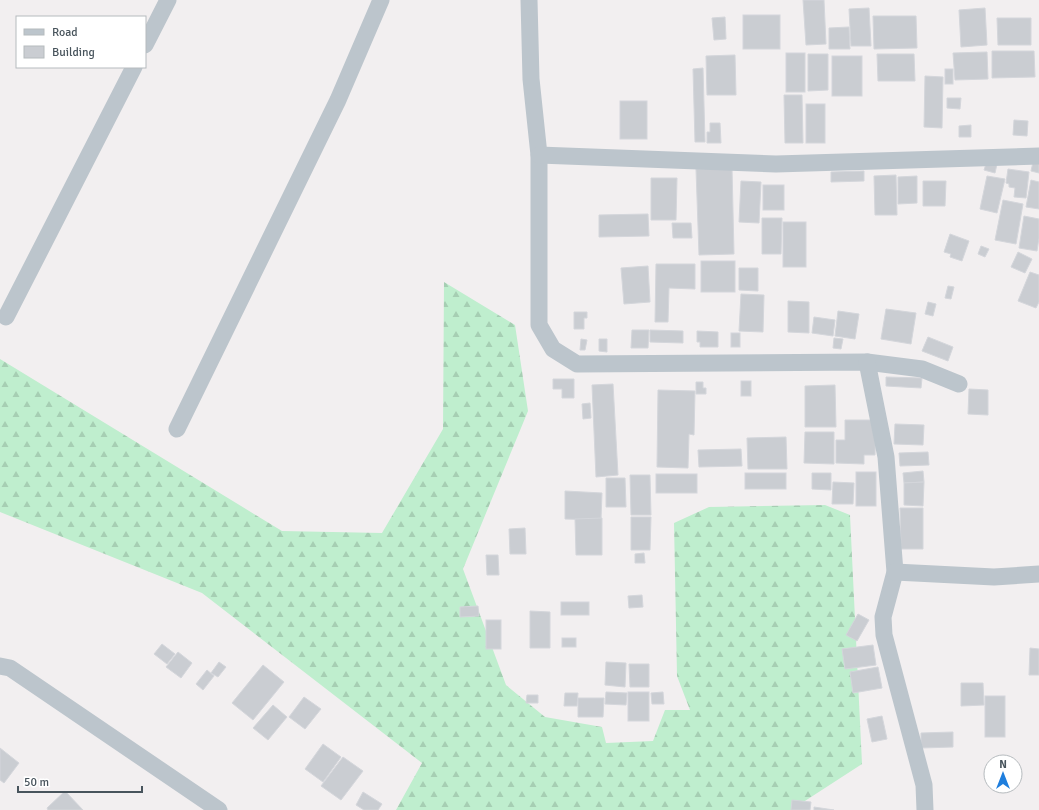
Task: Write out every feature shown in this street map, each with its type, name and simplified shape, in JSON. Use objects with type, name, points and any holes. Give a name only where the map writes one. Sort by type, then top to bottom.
[{"type":"street","points":[[146,43],[168,0]]},
{"type":"street","points":[[177,429],[338,100],[381,0]]},
{"type":"street","points":[[529,0],[531,79],[539,155],[539,325],[553,349],[577,364],[867,362],[922,369],[960,384]]},
{"type":"street","points":[[6,317],[133,68]]},
{"type":"street","points":[[539,155],[776,164],[1039,156]]},
{"type":"street","points":[[867,362],[886,456],[895,572],[883,617],[884,635],[924,785],[925,810]]},
{"type":"street","points":[[895,572],[994,577],[1039,574]]},
{"type":"street","points":[[0,666],[10,668],[219,810]]},
{"type":"green space","points":[[444,282],[515,325],[528,411],[463,569],[506,685],[545,717],[602,727],[606,743],[653,741],[665,710],[690,710],[677,676],[674,523],[709,507],[825,505],[850,515],[862,764],[791,810],[396,810],[422,763],[202,593],[0,512],[0,359],[282,531],[382,533],[443,429]]},
{"type":"building","points":[[803,0],[824,0],[826,44],[806,45]]},
{"type":"building","points":[[869,8],[871,46],[851,46],[849,9]]},
{"type":"building","points":[[985,8],[987,45],[961,47],[959,10]]},
{"type":"building","points":[[743,15],[780,15],[780,49],[743,49]]},
{"type":"building","points":[[873,16],[916,16],[917,48],[874,49]]},
{"type":"building","points":[[725,17],[726,39],[714,40],[712,18]]},
{"type":"building","points":[[997,18],[1031,18],[1031,45],[998,45]]},
{"type":"building","points":[[849,27],[850,49],[829,49],[829,28]]},
{"type":"building","points":[[992,51],[1034,51],[1035,77],[992,78]]},
{"type":"building","points":[[987,52],[988,79],[955,80],[953,53]]},
{"type":"building","points":[[786,53],[805,53],[805,92],[786,92]]},
{"type":"building","points":[[808,54],[828,54],[828,90],[808,91]]},
{"type":"building","points":[[877,54],[914,54],[915,81],[878,81]]},
{"type":"building","points":[[735,55],[736,95],[707,95],[706,56]]},
{"type":"building","points":[[832,56],[862,56],[862,96],[832,96]]},
{"type":"building","points":[[703,68],[705,142],[695,142],[693,69]]},
{"type":"building","points":[[945,69],[953,69],[953,84],[945,84]]},
{"type":"building","points":[[925,76],[943,77],[942,128],[924,127]]},
{"type":"building","points":[[784,95],[802,95],[803,143],[785,143]]},
{"type":"building","points":[[947,98],[961,98],[960,109],[947,108]]},
{"type":"building","points":[[620,101],[647,101],[647,139],[620,139]]},
{"type":"building","points":[[806,104],[825,104],[825,143],[806,143]]},
{"type":"building","points":[[1014,120],[1028,121],[1027,136],[1013,135]]},
{"type":"building","points":[[710,123],[720,123],[721,143],[707,143],[707,132],[710,132]]},
{"type":"building","points":[[971,125],[971,137],[959,137],[959,126]]},
{"type":"building","points":[[987,161],[997,164],[995,173],[984,170]]},
{"type":"building","points":[[1033,162],[1039,163],[1039,173],[1031,171]]},
{"type":"building","points":[[732,168],[734,254],[699,255],[696,169]]},
{"type":"building","points":[[1008,169],[1029,172],[1026,198],[1014,197],[1015,188],[1009,187],[1009,184],[1006,183]]},
{"type":"building","points":[[864,171],[864,181],[831,182],[831,172]]},
{"type":"building","points":[[896,175],[897,215],[875,215],[874,176]]},
{"type":"building","points":[[917,176],[917,203],[898,204],[898,177]]},
{"type":"building","points":[[987,176],[1005,179],[997,213],[980,209]]},
{"type":"building","points":[[651,178],[677,178],[676,220],[651,220]]},
{"type":"building","points":[[1031,180],[1039,182],[1039,209],[1026,207]]},
{"type":"building","points":[[741,181],[761,182],[759,223],[739,222]]},
{"type":"building","points":[[923,181],[946,181],[945,206],[923,206]]},
{"type":"building","points":[[763,185],[784,185],[784,210],[763,210]]},
{"type":"building","points":[[1003,200],[1023,204],[1016,244],[995,240]]},
{"type":"building","points":[[648,214],[649,236],[599,237],[599,215]]},
{"type":"building","points":[[1024,216],[1039,219],[1037,251],[1019,248]]},
{"type":"building","points":[[762,218],[782,218],[781,254],[762,254]]},
{"type":"building","points":[[783,222],[806,222],[806,267],[783,267]]},
{"type":"building","points":[[672,223],[691,223],[692,238],[673,238]]},
{"type":"building","points":[[950,234],[969,241],[962,261],[950,257],[951,254],[944,252]]},
{"type":"building","points":[[981,246],[989,249],[985,257],[978,254]]},
{"type":"building","points":[[1018,252],[1032,259],[1025,273],[1011,267]]},
{"type":"building","points":[[701,261],[735,261],[735,292],[701,292]]},
{"type":"building","points":[[656,264],[695,264],[695,289],[669,288],[668,322],[655,322]]},
{"type":"building","points":[[648,266],[650,302],[624,304],[621,268]]},
{"type":"building","points":[[739,268],[758,268],[758,291],[739,290]]},
{"type":"building","points":[[1030,272],[1039,275],[1039,302],[1036,308],[1018,301]]},
{"type":"building","points":[[948,286],[954,287],[951,299],[945,298]]},
{"type":"building","points":[[741,294],[764,295],[763,332],[739,331]]},
{"type":"building","points":[[788,301],[809,302],[809,333],[788,332]]},
{"type":"building","points":[[928,302],[936,304],[933,316],[925,314]]},
{"type":"building","points":[[886,309],[916,313],[911,344],[881,339]]},
{"type":"building","points":[[838,311],[859,314],[855,339],[835,336]]},
{"type":"building","points":[[574,312],[587,312],[587,318],[584,318],[584,329],[574,329]]},
{"type":"building","points":[[814,317],[835,320],[833,336],[812,333]]},
{"type":"building","points":[[632,330],[649,330],[648,348],[631,348]]},
{"type":"building","points":[[650,330],[683,331],[683,343],[650,342]]},
{"type":"building","points":[[697,331],[718,332],[718,347],[700,347],[700,342],[697,342]]},
{"type":"building","points":[[731,333],[740,333],[740,347],[731,347]]},
{"type":"building","points":[[928,337],[953,347],[948,361],[922,351]]},
{"type":"building","points":[[834,338],[843,339],[841,349],[833,348]]},
{"type":"building","points":[[581,339],[587,340],[585,350],[580,350]]},
{"type":"building","points":[[599,339],[607,339],[607,352],[599,351]]},
{"type":"building","points":[[886,377],[922,378],[921,388],[886,386]]},
{"type":"building","points":[[553,379],[574,379],[574,398],[562,398],[562,389],[553,389]]},
{"type":"building","points":[[741,381],[751,381],[751,396],[741,396]]},
{"type":"building","points":[[696,382],[703,382],[703,388],[706,388],[706,394],[696,394]]},
{"type":"building","points":[[613,384],[618,475],[596,477],[592,385]]},
{"type":"building","points":[[835,385],[836,427],[805,427],[805,386]]},
{"type":"building","points":[[969,389],[988,390],[988,415],[968,414]]},
{"type":"building","points":[[658,390],[695,391],[694,435],[689,434],[688,468],[657,467]]},
{"type":"building","points":[[590,403],[591,418],[583,419],[582,404]]},
{"type":"building","points":[[845,420],[876,420],[875,455],[864,455],[864,464],[836,463],[836,440],[845,440]]},
{"type":"building","points":[[895,424],[924,425],[923,445],[894,444]]},
{"type":"building","points":[[805,432],[834,432],[834,464],[804,463]]},
{"type":"building","points":[[786,437],[787,469],[748,469],[747,438]]},
{"type":"building","points":[[741,449],[742,466],[699,467],[698,450]]},
{"type":"building","points":[[928,452],[929,465],[900,466],[899,453]]},
{"type":"building","points":[[923,471],[924,482],[904,483],[903,473]]},
{"type":"building","points":[[856,472],[876,472],[876,506],[856,506]]},
{"type":"building","points":[[745,473],[786,473],[786,489],[745,489]]},
{"type":"building","points":[[812,473],[831,473],[831,490],[812,489]]},
{"type":"building","points":[[656,474],[697,474],[697,493],[656,493]]},
{"type":"building","points":[[630,475],[650,475],[651,515],[631,515]]},
{"type":"building","points":[[606,478],[625,478],[626,507],[606,507]]},
{"type":"building","points":[[833,482],[854,483],[853,504],[832,504]]},
{"type":"building","points":[[924,482],[923,506],[904,505],[904,483]]},
{"type":"building","points":[[565,491],[602,493],[601,520],[565,519]]},
{"type":"building","points":[[900,508],[923,508],[923,549],[901,549]]},
{"type":"building","points":[[631,517],[651,517],[650,550],[631,550]]},
{"type":"building","points":[[602,518],[602,555],[576,555],[575,519]]},
{"type":"building","points":[[525,528],[526,554],[510,554],[509,529]]},
{"type":"building","points":[[644,553],[645,563],[635,563],[635,554]]},
{"type":"building","points":[[486,555],[498,555],[499,575],[487,575]]},
{"type":"building","points":[[642,595],[643,607],[629,608],[628,596]]},
{"type":"building","points":[[561,602],[589,602],[589,615],[561,615]]},
{"type":"building","points":[[478,606],[479,616],[460,617],[460,607]]},
{"type":"building","points":[[530,611],[550,612],[550,648],[530,648]]},
{"type":"building","points":[[858,614],[869,620],[857,641],[846,635]]},
{"type":"building","points":[[486,620],[501,620],[501,649],[486,649]]},
{"type":"building","points":[[562,638],[576,638],[576,647],[562,647]]},
{"type":"building","points":[[162,644],[175,654],[167,664],[154,654]]},
{"type":"building","points":[[873,645],[876,665],[845,669],[842,649]]},
{"type":"building","points":[[1030,648],[1039,649],[1039,675],[1029,675]]},
{"type":"building","points":[[178,652],[192,663],[181,678],[166,667]]},
{"type":"building","points":[[219,662],[226,667],[218,677],[211,673]]},
{"type":"building","points":[[606,662],[626,663],[625,687],[605,685]]},
{"type":"building","points":[[629,664],[649,664],[649,687],[630,687]]},
{"type":"building","points":[[263,665],[284,682],[253,720],[232,703]]},
{"type":"building","points":[[878,667],[882,688],[853,693],[850,672]]},
{"type":"building","points":[[207,670],[214,676],[203,690],[196,684]]},
{"type":"building","points":[[961,683],[983,683],[984,705],[961,706]]},
{"type":"building","points":[[606,692],[627,693],[626,705],[605,704]]},
{"type":"building","points":[[628,692],[649,692],[649,721],[628,721]]},
{"type":"building","points":[[663,692],[664,704],[652,704],[651,693]]},
{"type":"building","points":[[565,693],[578,693],[577,706],[564,706]]},
{"type":"building","points":[[527,695],[538,695],[538,703],[526,703]]},
{"type":"building","points":[[985,696],[1005,696],[1005,737],[985,737]]},
{"type":"building","points":[[304,697],[321,709],[305,729],[289,717]]},
{"type":"building","points":[[578,698],[604,698],[603,717],[578,717]]},
{"type":"building","points":[[273,705],[287,717],[268,740],[253,728]]},
{"type":"building","points":[[882,716],[887,739],[872,742],[867,719]]},
{"type":"building","points":[[953,732],[953,747],[921,748],[921,733]]},
{"type":"building","points":[[323,744],[341,757],[323,782],[305,769]]},
{"type":"building","points":[[0,748],[19,763],[4,783],[0,780]]},
{"type":"building","points":[[343,757],[363,771],[341,800],[321,786]]},
{"type":"building","points":[[65,791],[83,810],[48,810],[47,808]]},
{"type":"building","points":[[363,792],[382,804],[378,810],[364,810],[356,805]]},
{"type":"building","points":[[792,800],[811,802],[810,810],[791,810]]},
{"type":"building","points":[[814,807],[834,810],[814,810]]}]
